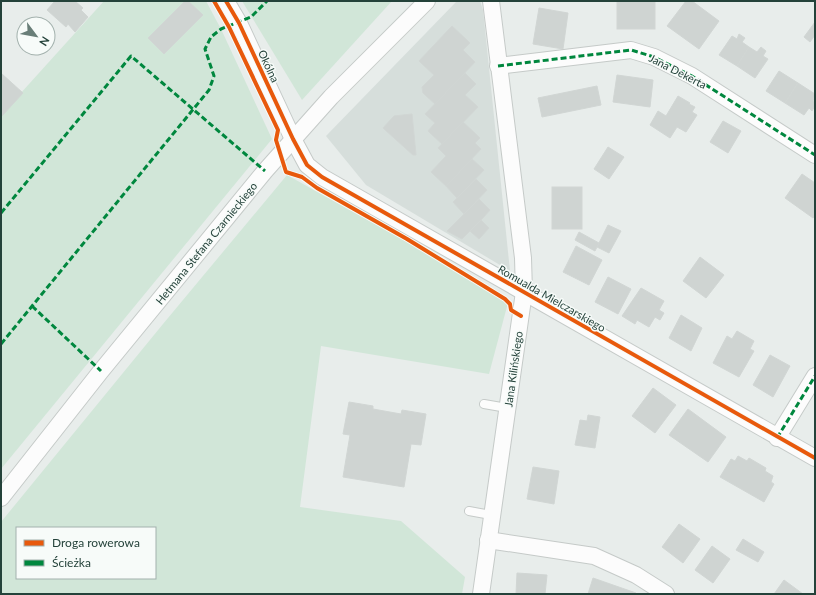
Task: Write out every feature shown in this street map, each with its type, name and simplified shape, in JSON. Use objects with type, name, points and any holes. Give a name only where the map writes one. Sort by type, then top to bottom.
[{"type":"street","name":"Okólna","points":[[226,1],[239,23],[293,139]]},
{"type":"street","name":"Hetmana Stefana Czarnieckiego","points":[[1,498],[101,371],[293,139],[331,97],[428,1]]},
{"type":"street","name":"Jana Kilińskiego","points":[[481,594],[491,515],[524,292],[523,258],[491,1]]},
{"type":"street","name":"Jana Dekerta","points":[[498,66],[631,50],[654,57],[692,76],[815,155]]},
{"type":"street","name":"Romualda Mielczarskiego","points":[[293,139],[307,165],[322,177],[777,438],[815,458]]},
{"type":"street","points":[[777,438],[815,376]]},
{"type":"street","points":[[488,540],[594,556],[636,575],[666,594]]},
{"type":"lane","points":[[484,404],[507,408]]},
{"type":"lane","points":[[469,511],[491,515]]},
{"type":"shaded area","points":[[457,1],[480,1],[483,10],[510,271],[366,185],[326,136]]},
{"type":"green space","points":[[104,1],[206,1],[221,29],[272,139],[1,469],[1,115],[54,56],[56,56],[56,54]]},
{"type":"green space","points":[[242,1],[392,1],[302,100]]},
{"type":"green space","points":[[287,175],[509,299],[489,374],[321,346],[300,507],[401,521],[465,577],[462,594],[1,594],[1,522]]},
{"type":"building","points":[[55,1],[75,1],[83,8],[81,10],[88,17],[75,32],[68,24],[66,27],[56,18],[56,16],[54,16],[47,10]]},
{"type":"building","points":[[185,1],[188,1],[203,15],[164,54],[148,38]]},
{"type":"building","points":[[617,1],[655,1],[655,29],[617,29]]},
{"type":"building","points":[[686,1],[692,1],[719,21],[699,49],[667,26]]},
{"type":"building","points":[[539,8],[568,13],[563,49],[533,44]]},
{"type":"building","points":[[815,22],[815,35],[810,42],[804,37]]},
{"type":"building","points":[[452,26],[470,43],[463,50],[475,62],[435,104],[423,93],[422,87],[434,75],[419,61]]},
{"type":"building","points":[[739,34],[745,38],[742,42],[749,47],[737,66],[719,55],[732,36],[737,39]]},
{"type":"building","points":[[749,47],[757,52],[761,47],[766,51],[763,56],[768,59],[755,78],[737,66]]},
{"type":"building","points":[[779,71],[798,83],[785,103],[766,91]]},
{"type":"building","points":[[465,73],[476,84],[465,95],[478,107],[442,144],[428,131],[435,123],[425,114]]},
{"type":"building","points":[[2,74],[23,93],[1,117],[1,75]]},
{"type":"building","points":[[617,75],[653,80],[650,107],[613,102]]},
{"type":"building","points":[[798,83],[815,94],[813,101],[815,102],[815,106],[812,111],[809,108],[804,115],[785,103]]},
{"type":"building","points":[[597,86],[601,105],[542,117],[538,98]]},
{"type":"building","points":[[678,96],[695,107],[692,112],[697,115],[686,132],[677,127],[670,138],[650,125],[658,111],[666,116]]},
{"type":"building","points":[[412,114],[416,155],[413,155],[383,128],[394,116]]},
{"type":"building","points":[[723,121],[741,131],[728,153],[710,142]]},
{"type":"building","points":[[463,122],[480,138],[475,143],[481,149],[446,186],[431,172],[446,156],[438,148]]},
{"type":"building","points":[[608,147],[624,157],[609,179],[594,169]]},
{"type":"building","points":[[472,159],[484,170],[457,198],[446,186]]},
{"type":"building","points":[[802,174],[815,183],[815,216],[813,218],[785,198]]},
{"type":"building","points":[[476,179],[487,190],[464,214],[453,202]]},
{"type":"building","points":[[552,187],[582,187],[582,229],[552,229]]},
{"type":"building","points":[[479,199],[490,210],[462,239],[447,231]]},
{"type":"building","points":[[481,220],[489,228],[479,239],[470,231]]},
{"type":"building","points":[[608,225],[621,231],[609,253],[597,247]]},
{"type":"building","points":[[579,232],[599,243],[595,251],[575,240]]},
{"type":"building","points":[[576,246],[602,260],[589,285],[563,272]]},
{"type":"building","points":[[700,257],[724,275],[706,298],[683,281]]},
{"type":"building","points":[[608,277],[631,289],[618,314],[595,302]]},
{"type":"building","points":[[641,288],[664,301],[659,310],[664,313],[660,320],[655,317],[649,327],[637,320],[635,324],[622,316]]},
{"type":"building","points":[[681,315],[702,328],[691,351],[669,338]]},
{"type":"building","points":[[737,331],[754,341],[750,349],[754,351],[739,377],[713,363],[727,336],[732,339]]},
{"type":"building","points":[[770,355],[790,366],[773,397],[753,385]]},
{"type":"building","points":[[653,388],[676,405],[655,433],[632,416]]},
{"type":"building","points":[[349,402],[373,406],[373,409],[401,414],[402,410],[426,414],[421,445],[411,444],[404,487],[343,477],[350,435],[343,434]]},
{"type":"building","points":[[688,409],[726,437],[708,462],[669,435]]},
{"type":"building","points":[[588,415],[600,417],[595,448],[575,445],[580,420],[587,421]]},
{"type":"building","points":[[738,456],[747,461],[749,458],[766,468],[765,471],[773,476],[771,482],[774,484],[764,502],[720,477],[731,459],[735,461]]},
{"type":"building","points":[[533,467],[559,471],[554,504],[527,499]]},
{"type":"building","points":[[679,524],[700,539],[683,563],[662,547]]},
{"type":"building","points":[[743,539],[764,552],[758,562],[736,550]]},
{"type":"building","points":[[712,546],[730,559],[713,583],[695,570]]},
{"type":"building","points":[[517,573],[547,575],[545,594],[516,594]]},
{"type":"building","points":[[593,578],[636,593],[588,594]]},
{"type":"building","points":[[784,580],[803,594],[774,594]]},
{"type":"marked path","points":[[1,344],[209,90],[214,76],[205,49],[211,37],[221,29],[251,17],[267,1]]},
{"type":"marked path","points":[[498,66],[631,50],[654,57],[692,76],[815,155]]},
{"type":"marked path","points":[[1,213],[131,56],[265,171]]},
{"type":"marked path","points":[[32,306],[101,371]]},
{"type":"marked path","points":[[777,438],[815,376]]},
{"type":"cycle path","points":[[214,1],[229,27],[278,130],[276,140],[286,172],[302,177],[317,188],[407,239],[505,299],[510,304],[511,310],[521,316]]},
{"type":"cycle path","points":[[226,1],[239,23],[293,139],[307,165],[322,177],[815,458]]}]
